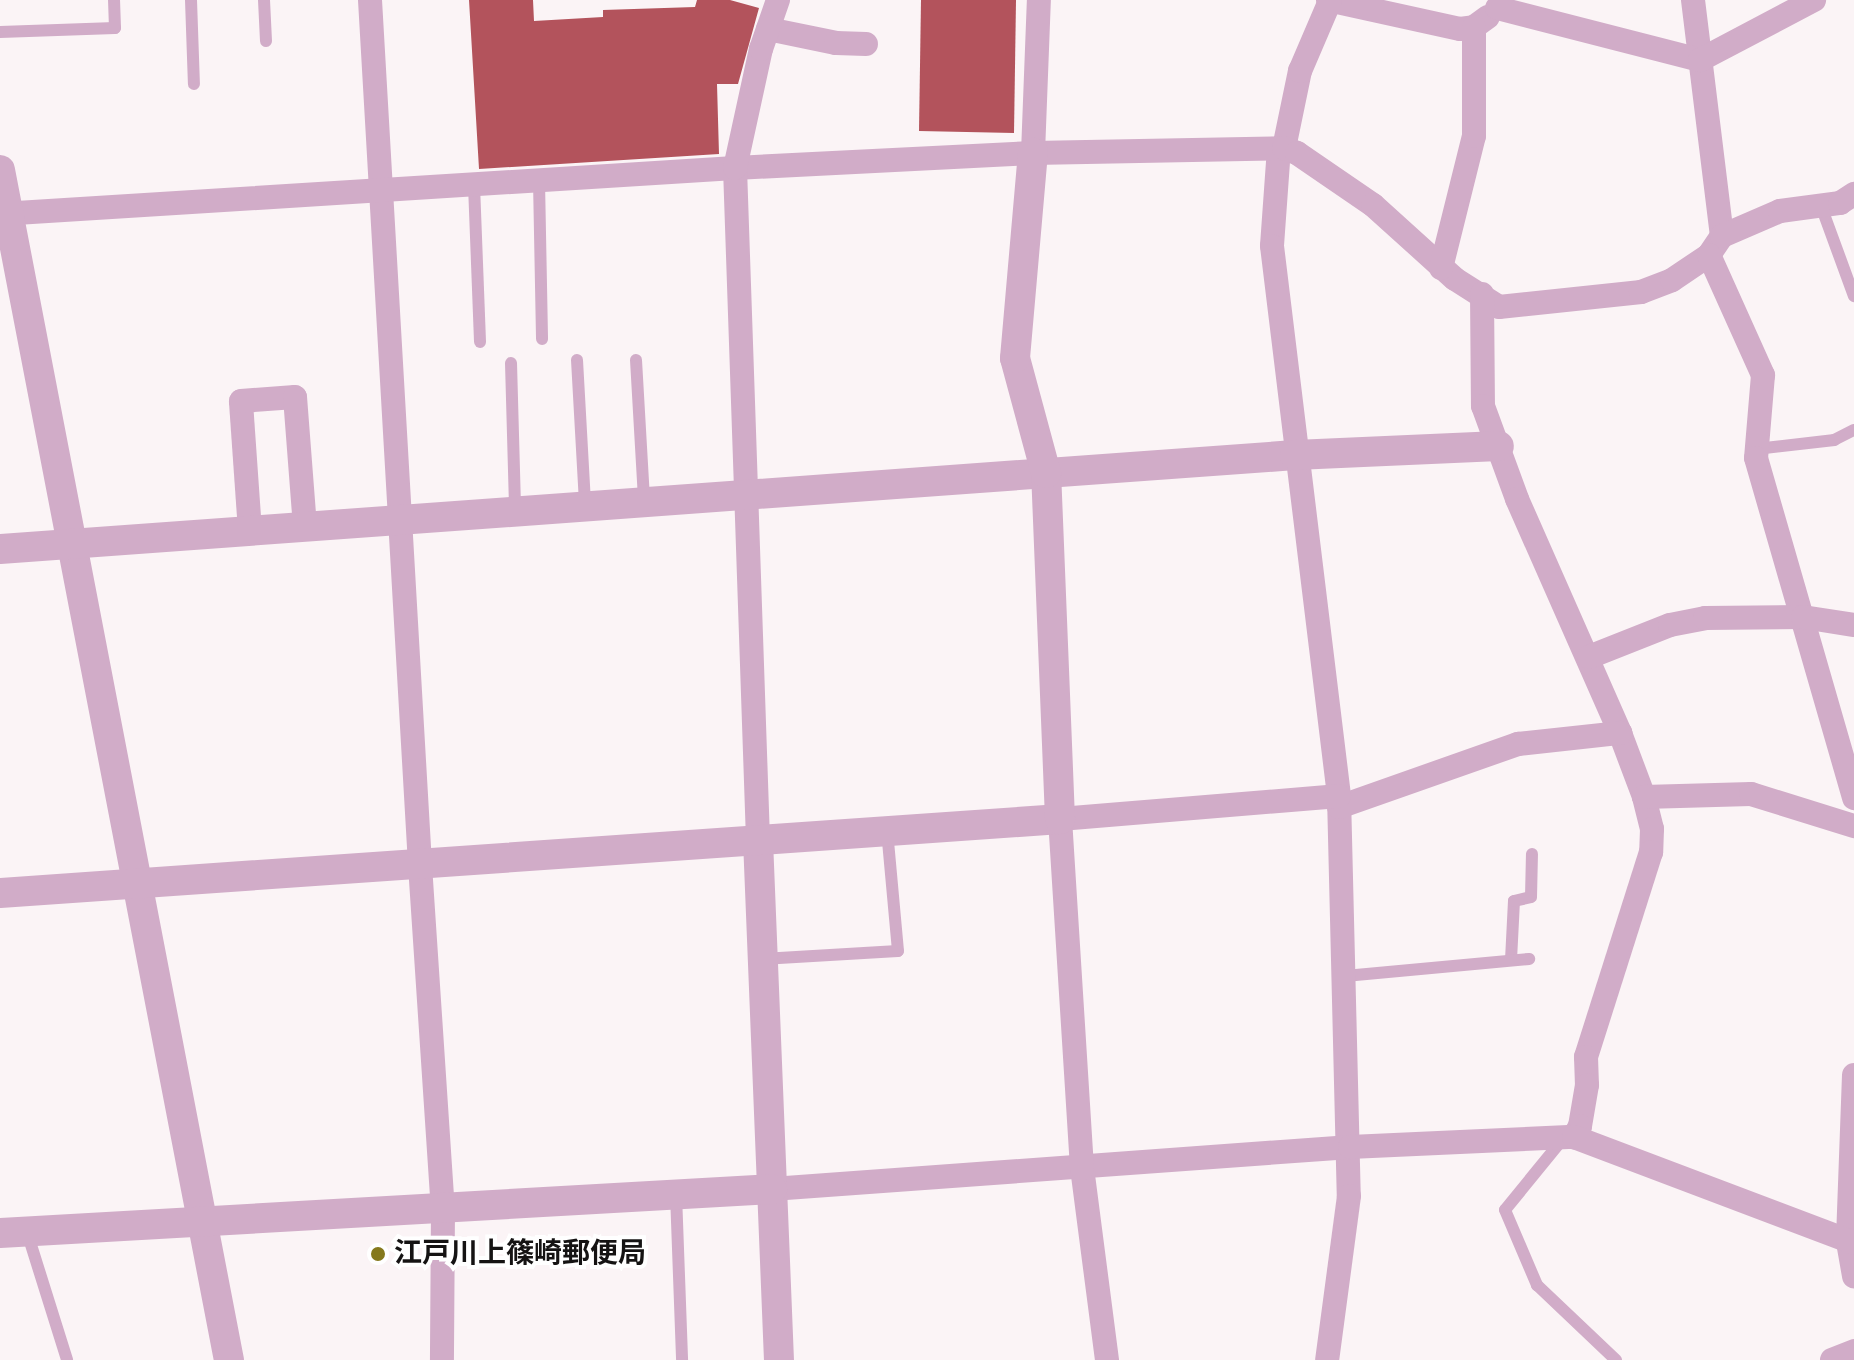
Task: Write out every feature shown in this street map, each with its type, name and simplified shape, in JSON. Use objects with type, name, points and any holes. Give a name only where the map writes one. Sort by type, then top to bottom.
[{"type":"street","points":[[370,0],[443,1208],[442,1360]]},
{"type":"street","points":[[778,0],[747,107],[735,168],[779,1360]]},
{"type":"street","points":[[1039,0],[1033,153],[1015,358],[1046,473],[1060,819],[1082,1168],[1107,1360]]},
{"type":"street","points":[[1327,1360],[1349,1196],[1339,802],[1272,246],[1281,148],[1300,71],[1329,0],[1460,29],[1474,27],[1500,4],[1700,60],[1814,0]]},
{"type":"street","points":[[1693,0],[1715,246],[1763,375],[1756,449],[1854,798]]},
{"type":"street","points":[[1441,268],[1474,136],[1474,27]]},
{"type":"street","points":[[768,29],[836,43],[866,44]]},
{"type":"street","points":[[4,213],[735,168],[1033,153],[1281,148],[1297,153],[1373,205],[1441,268],[1499,307],[1641,292],[1672,280],[1715,246],[1780,211],[1840,203],[1854,194]]},
{"type":"street","points":[[0,170],[4,213],[229,1360]]},
{"type":"street","points":[[1482,294],[1483,406],[1517,499],[1620,733],[1644,797],[1652,829],[1651,852],[1586,1057],[1587,1085],[1580,1126],[1569,1137]]},
{"type":"street","points":[[250,531],[241,401],[295,397],[305,526]]},
{"type":"street","points":[[0,549],[1295,455],[1499,446]]},
{"type":"street","points":[[1589,657],[1670,625],[1705,618],[1803,617],[1854,625]]},
{"type":"street","points":[[0,893],[1339,802],[1518,744],[1620,733]]},
{"type":"street","points":[[1644,797],[1751,794],[1854,826]]},
{"type":"street","points":[[1854,1075],[1851,1242],[1854,1276]]},
{"type":"street","points":[[13,1232],[772,1189],[1350,1147],[1569,1137],[1851,1242]]},
{"type":"street","points":[[1832,1360],[1854,1351]]},
{"type":"lane","points":[[0,32],[115,28],[114,0]]},
{"type":"lane","points":[[191,0],[194,84]]},
{"type":"lane","points":[[264,0],[266,41]]},
{"type":"lane","points":[[539,181],[542,339]]},
{"type":"lane","points":[[474,185],[480,342]]},
{"type":"lane","points":[[1821,206],[1854,296]]},
{"type":"lane","points":[[577,360],[585,505]]},
{"type":"lane","points":[[636,360],[644,501]]},
{"type":"lane","points":[[511,363],[515,510]]},
{"type":"lane","points":[[1756,449],[1834,440],[1854,430]]},
{"type":"lane","points":[[762,959],[898,951],[887,831]]},
{"type":"lane","points":[[1511,960],[1514,901],[1531,897],[1532,854]]},
{"type":"lane","points":[[1345,976],[1529,959]]},
{"type":"lane","points":[[1569,1137],[1505,1210],[1537,1285],[1616,1360]]},
{"type":"lane","points":[[676,1194],[682,1360]]},
{"type":"lane","points":[[13,1232],[67,1360]]},
{"type":"building","points":[[469,0],[533,0],[534,21],[603,17],[603,10],[695,7],[697,0],[730,0],[759,8],[738,84],[717,84],[719,154],[479,169]]},
{"type":"building","points":[[921,0],[1016,0],[1014,133],[919,131]]},
{"type":"place","name":"江戸川上篠崎郵便局","points":[[378,1254]]}]
